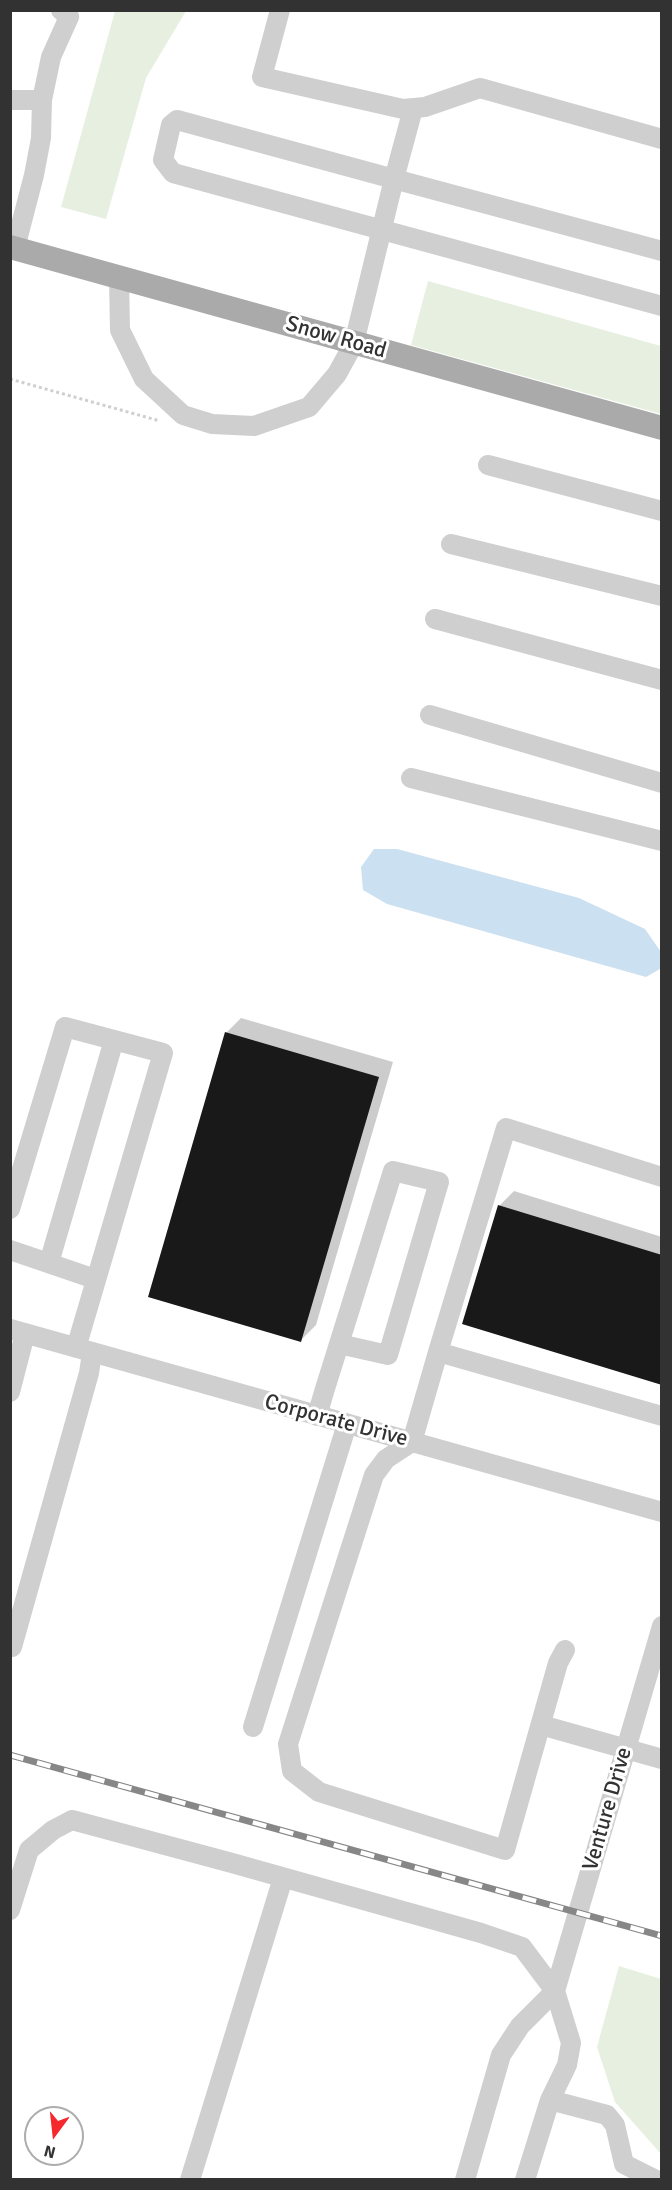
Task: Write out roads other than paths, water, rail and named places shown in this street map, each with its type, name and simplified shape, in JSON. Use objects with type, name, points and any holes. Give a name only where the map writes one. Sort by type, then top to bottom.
[{"type":"main road","name":"Snow Road","points":[[13,247],[662,428]]},
{"type":"street","points":[[280,10],[262,77],[394,109],[413,109],[437,104],[450,97],[480,88],[662,139]]},
{"type":"street","points":[[13,247],[36,166],[41,138],[42,100],[51,57],[67,13]]},
{"type":"street","points":[[10,100],[42,100]]},
{"type":"street","points":[[119,277],[120,330],[144,378],[183,415],[212,424],[254,426],[309,407],[337,374],[354,343],[413,109]]},
{"type":"street","points":[[662,251],[177,120],[171,125],[163,160],[172,173],[662,306]]},
{"type":"street","points":[[488,465],[662,511]]},
{"type":"street","points":[[451,544],[662,596]]},
{"type":"street","points":[[435,619],[662,680]]},
{"type":"street","points":[[430,715],[662,783]]},
{"type":"street","points":[[411,778],[662,841]]},
{"type":"street","points":[[10,1209],[65,1027],[163,1053],[95,1279],[84,1350],[90,1373],[12,1647]]},
{"type":"street","points":[[49,1263],[114,1040]]},
{"type":"street","points":[[565,1650],[558,1662],[505,1850],[319,1792],[292,1771],[288,1744],[374,1475],[386,1459],[412,1442],[506,1128],[662,1177]]},
{"type":"street","points":[[317,1416],[339,1344],[393,1170],[439,1182],[388,1355],[339,1344]]},
{"type":"street","points":[[10,1250],[95,1279]]},
{"type":"street","points":[[10,1392],[18,1331]]},
{"type":"street","name":"Corporate Drive","points":[[18,1331],[662,1512]]},
{"type":"street","points":[[438,1352],[662,1416]]},
{"type":"street","points":[[253,1727],[347,1424]]},
{"type":"street","name":"Venture Drive","points":[[555,1991],[662,1626]]},
{"type":"street","points":[[541,1725],[662,1759]]},
{"type":"street","points":[[10,1910],[18,1858],[53,1830],[72,1820],[481,1933],[522,1947],[555,1991],[571,2043],[567,2065],[550,2100],[525,2180]]},
{"type":"street","points":[[190,2180],[283,1878]]},
{"type":"street","points":[[465,2180],[501,2055],[520,2026],[555,1991]]},
{"type":"street","points":[[550,2100],[606,2115],[615,2125],[624,2164],[656,2180]]},
{"type":"water","points":[[374,849],[397,849],[579,898],[645,929],[661,952],[660,969],[646,977],[387,904],[363,890],[361,867]]},
{"type":"railway","points":[[10,1755],[662,1936]]}]
